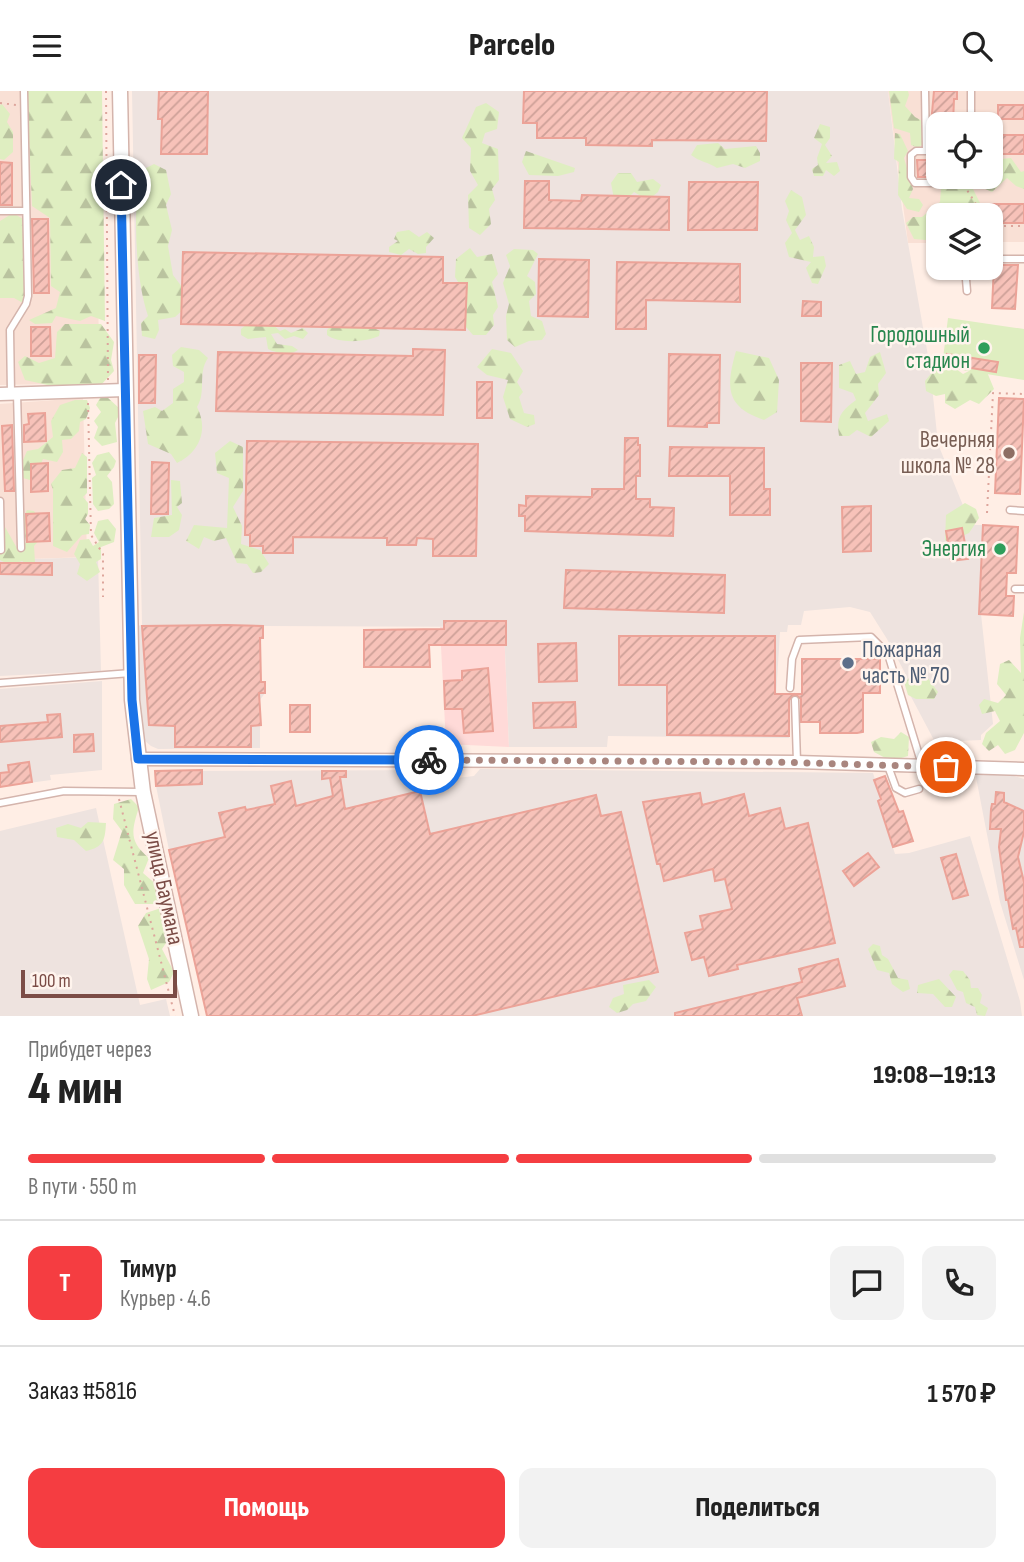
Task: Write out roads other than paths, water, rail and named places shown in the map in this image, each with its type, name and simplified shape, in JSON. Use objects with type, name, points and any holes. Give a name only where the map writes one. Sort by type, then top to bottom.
[{"type":"street","name":"улица Баумана","points":[[120,91],[131,673],[143,792],[191,1016]]},
{"type":"street","points":[[9,394],[125,390]]},
{"type":"street","points":[[138,759],[797,762],[1024,769]]},
{"type":"lane","points":[[21,548],[9,394],[10,330],[28,296],[24,91]]},
{"type":"lane","points":[[925,91],[926,151],[916,151],[911,155],[911,177],[915,183],[926,183]]},
{"type":"lane","points":[[971,91],[971,112]]},
{"type":"lane","points":[[0,211],[25,211]]},
{"type":"lane","points":[[1003,259],[1024,259]]},
{"type":"lane","points":[[966,280],[967,291]]},
{"type":"lane","points":[[0,501],[2,550]]},
{"type":"lane","points":[[1010,510],[1024,511]]},
{"type":"lane","points":[[1015,589],[1024,589]]},
{"type":"lane","points":[[790,688],[792,659],[799,640],[871,637],[888,654],[923,767]]},
{"type":"lane","points":[[0,683],[131,673]]},
{"type":"lane","points":[[795,699],[797,762]]},
{"type":"lane","points":[[888,765],[896,787],[905,793],[919,789]]},
{"type":"lane","points":[[0,803],[64,791],[143,792]]},
{"type":"place","name":"Городошный стадион","points":[[984,348]]},
{"type":"place","name":"Вечерняя школа № 28","points":[[1009,453]]},
{"type":"place","name":"Энергия","points":[[1000,549]]},
{"type":"place","name":"Пожарная часть № 70","points":[[848,663]]}]
